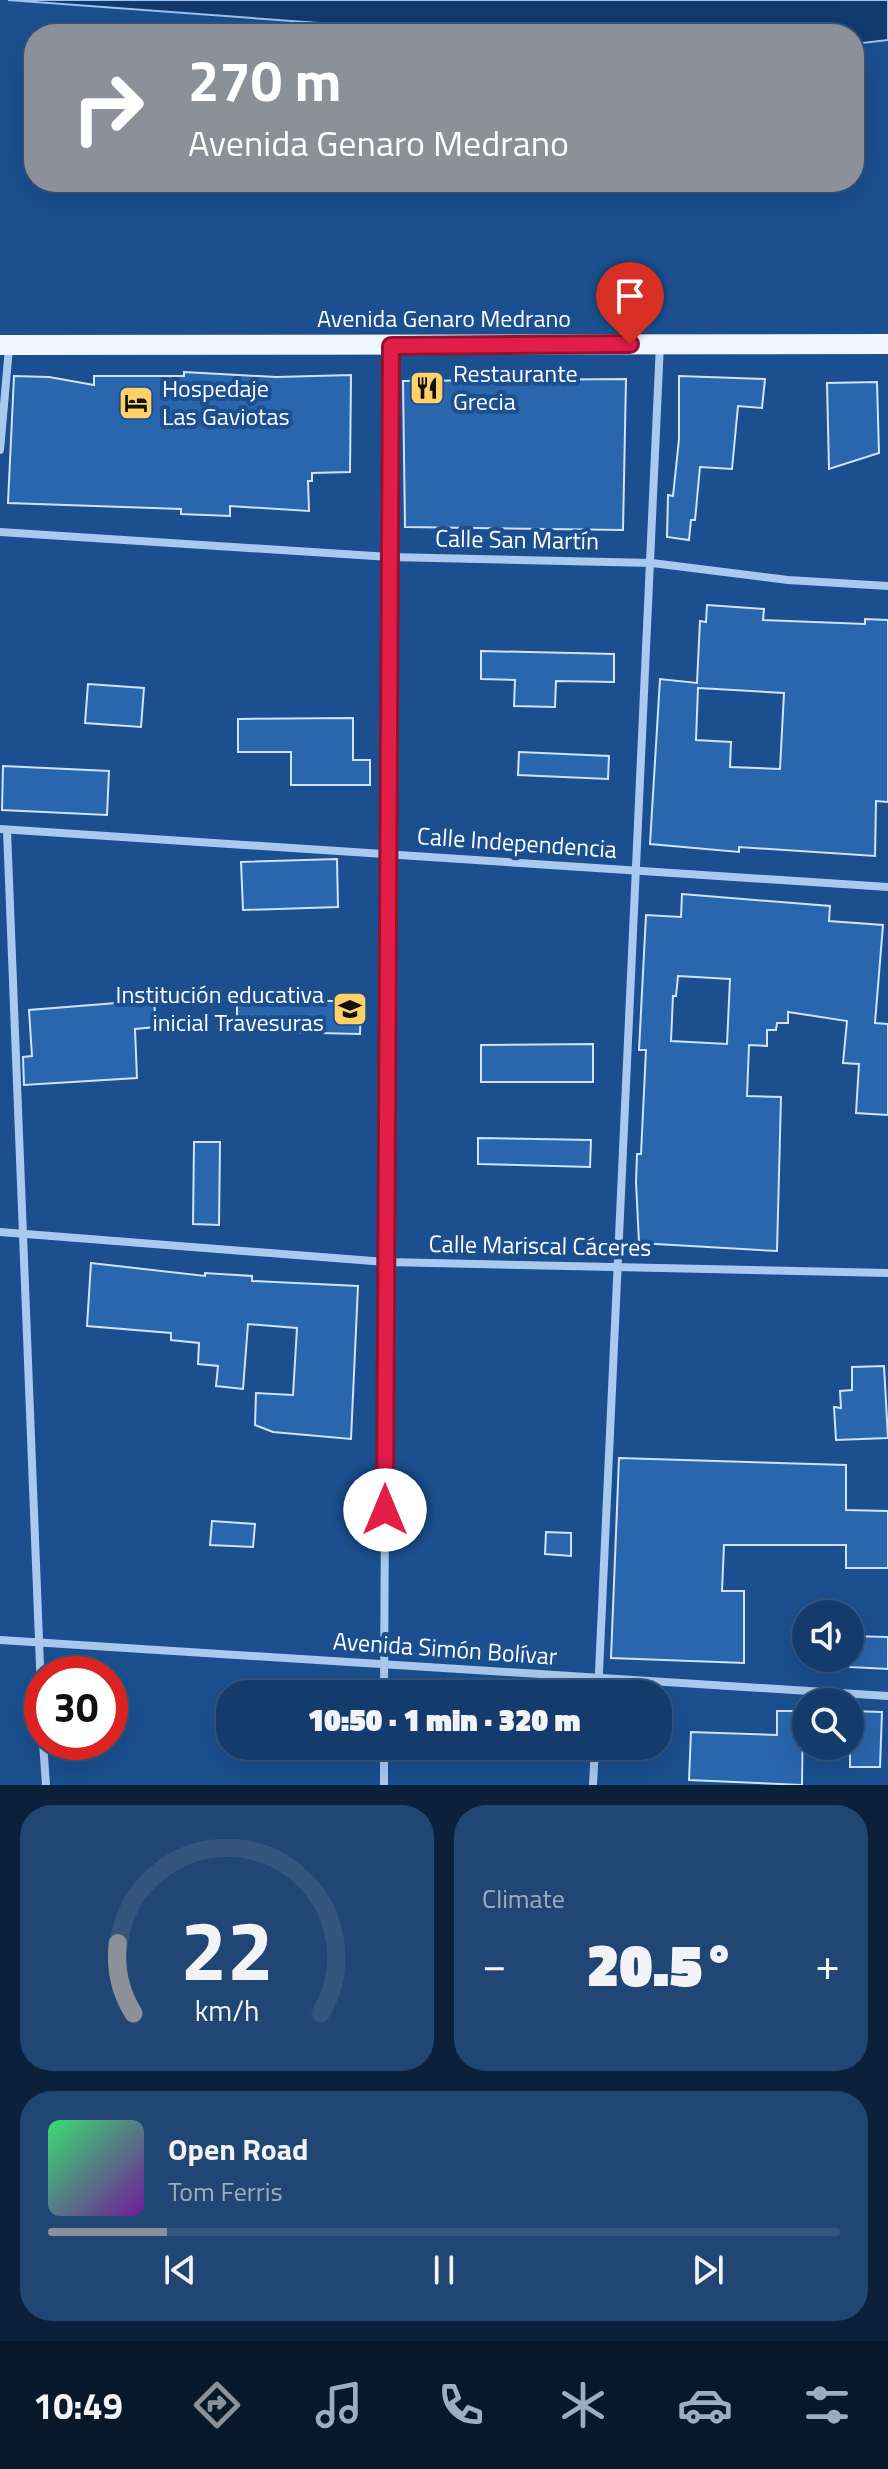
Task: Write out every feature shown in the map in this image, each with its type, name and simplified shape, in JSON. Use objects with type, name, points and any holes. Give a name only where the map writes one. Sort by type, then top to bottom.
[{"type":"main road","name":"Avenida Genaro Medrano","points":[[5,346],[888,344]]},
{"type":"street","points":[[598,1678],[660,343]]},
{"type":"street","points":[[0,450],[5,346]]},
{"type":"street","points":[[384,1680],[391,346]]},
{"type":"street","name":"Calle San Martín","points":[[0,532],[390,557],[652,563],[788,580],[888,586]]},
{"type":"street","points":[[4,830],[39,1656]]},
{"type":"street","name":"Calle Independencia","points":[[4,830],[888,887]]},
{"type":"street","name":"Calle Mariscal Cáceres","points":[[0,1232],[386,1262],[888,1273]]},
{"type":"street","name":"Avenida Simón Bolívar","points":[[0,1640],[888,1696]]},
{"type":"street","points":[[44,1760],[46,1785]]},
{"type":"street","points":[[384,1760],[384,1785]]},
{"type":"street","points":[[593,1785],[594,1760]]},
{"type":"water","points":[[8,0],[888,0],[888,40],[864,43],[864,24],[333,24]]},
{"type":"building","points":[[184,372],[276,377],[351,375],[350,472],[312,473],[312,481],[308,481],[309,511],[230,506],[230,516],[181,514],[181,509],[8,503],[14,376],[49,377],[94,385],[94,376],[184,376]]},
{"type":"building","points":[[679,376],[765,379],[762,408],[738,406],[732,469],[700,467],[695,520],[691,520],[689,540],[667,537],[668,495],[673,496],[679,439]]},
{"type":"building","points":[[626,379],[623,530],[405,527],[403,381]]},
{"type":"building","points":[[877,382],[879,453],[829,469],[827,383]]},
{"type":"building","points":[[707,605],[764,609],[763,620],[865,624],[865,619],[888,620],[888,802],[876,801],[875,856],[739,847],[739,852],[650,844],[660,679],[697,683],[700,621],[706,622]],"holes":[[[698,688],[784,693],[780,769],[730,767],[731,742],[696,740]]]},
{"type":"building","points":[[481,651],[614,654],[614,682],[556,681],[555,707],[514,706],[515,680],[481,679]]},
{"type":"building","points":[[88,684],[144,688],[141,727],[85,723]]},
{"type":"building","points":[[353,718],[353,760],[370,760],[370,785],[291,785],[291,752],[238,752],[238,719]]},
{"type":"building","points":[[519,752],[609,756],[608,779],[518,775]]},
{"type":"building","points":[[3,766],[109,771],[107,815],[2,810]]},
{"type":"building","points":[[337,859],[338,907],[243,910],[241,862]]},
{"type":"building","points":[[682,894],[830,906],[829,921],[883,925],[875,1023],[888,1024],[888,1115],[856,1113],[859,1064],[843,1063],[847,1021],[788,1012],[788,1023],[777,1023],[776,1030],[767,1030],[767,1046],[749,1045],[747,1096],[781,1097],[777,1251],[639,1243],[636,1182],[637,1154],[641,1154],[646,1050],[639,1050],[646,915],[681,917]],"holes":[[[678,976],[730,979],[727,1044],[671,1041],[673,996],[676,996]]]},
{"type":"building","points":[[237,998],[361,1002],[360,1034],[237,1031]]},
{"type":"building","points":[[154,1000],[156,1027],[135,1029],[137,1078],[24,1085],[23,1057],[32,1056],[29,1010]]},
{"type":"building","points":[[593,1044],[593,1082],[481,1082],[481,1045]]},
{"type":"building","points":[[478,1138],[591,1140],[590,1167],[478,1164]]},
{"type":"building","points":[[194,1142],[220,1142],[219,1225],[193,1224]]},
{"type":"building","points":[[91,1263],[205,1276],[205,1273],[252,1276],[252,1281],[358,1286],[351,1439],[273,1432],[255,1425],[256,1393],[293,1395],[297,1328],[248,1324],[243,1389],[216,1386],[218,1366],[198,1364],[199,1343],[171,1340],[171,1333],[87,1326]]},
{"type":"building","points":[[884,1366],[888,1438],[836,1440],[834,1407],[841,1408],[840,1391],[852,1390],[852,1367]]},
{"type":"building","points":[[619,1458],[846,1465],[846,1510],[888,1511],[888,1568],[846,1568],[846,1545],[724,1545],[722,1591],[744,1591],[744,1663],[611,1658]]},
{"type":"building","points":[[212,1521],[255,1524],[253,1547],[210,1545]]},
{"type":"building","points":[[546,1532],[571,1533],[571,1556],[545,1554]]},
{"type":"building","points":[[864,1636],[888,1637],[888,1669],[864,1668]]},
{"type":"building","points":[[777,1711],[792,1711],[792,1760],[802,1760],[802,1785],[689,1780],[691,1732],[777,1735]]},
{"type":"building","points":[[864,1711],[882,1712],[880,1767],[850,1767],[850,1760],[864,1760]]},
{"type":"place","name":"Restaurante Grecia","points":[[427,388]]},
{"type":"place","name":"Hospedaje Las Gaviotas","points":[[136,403]]},
{"type":"place","name":"Institución educativa inicial Travesuras","points":[[350,1009]]},
{"type":"route","points":[[385,1510],[391,346],[630,344]]}]
